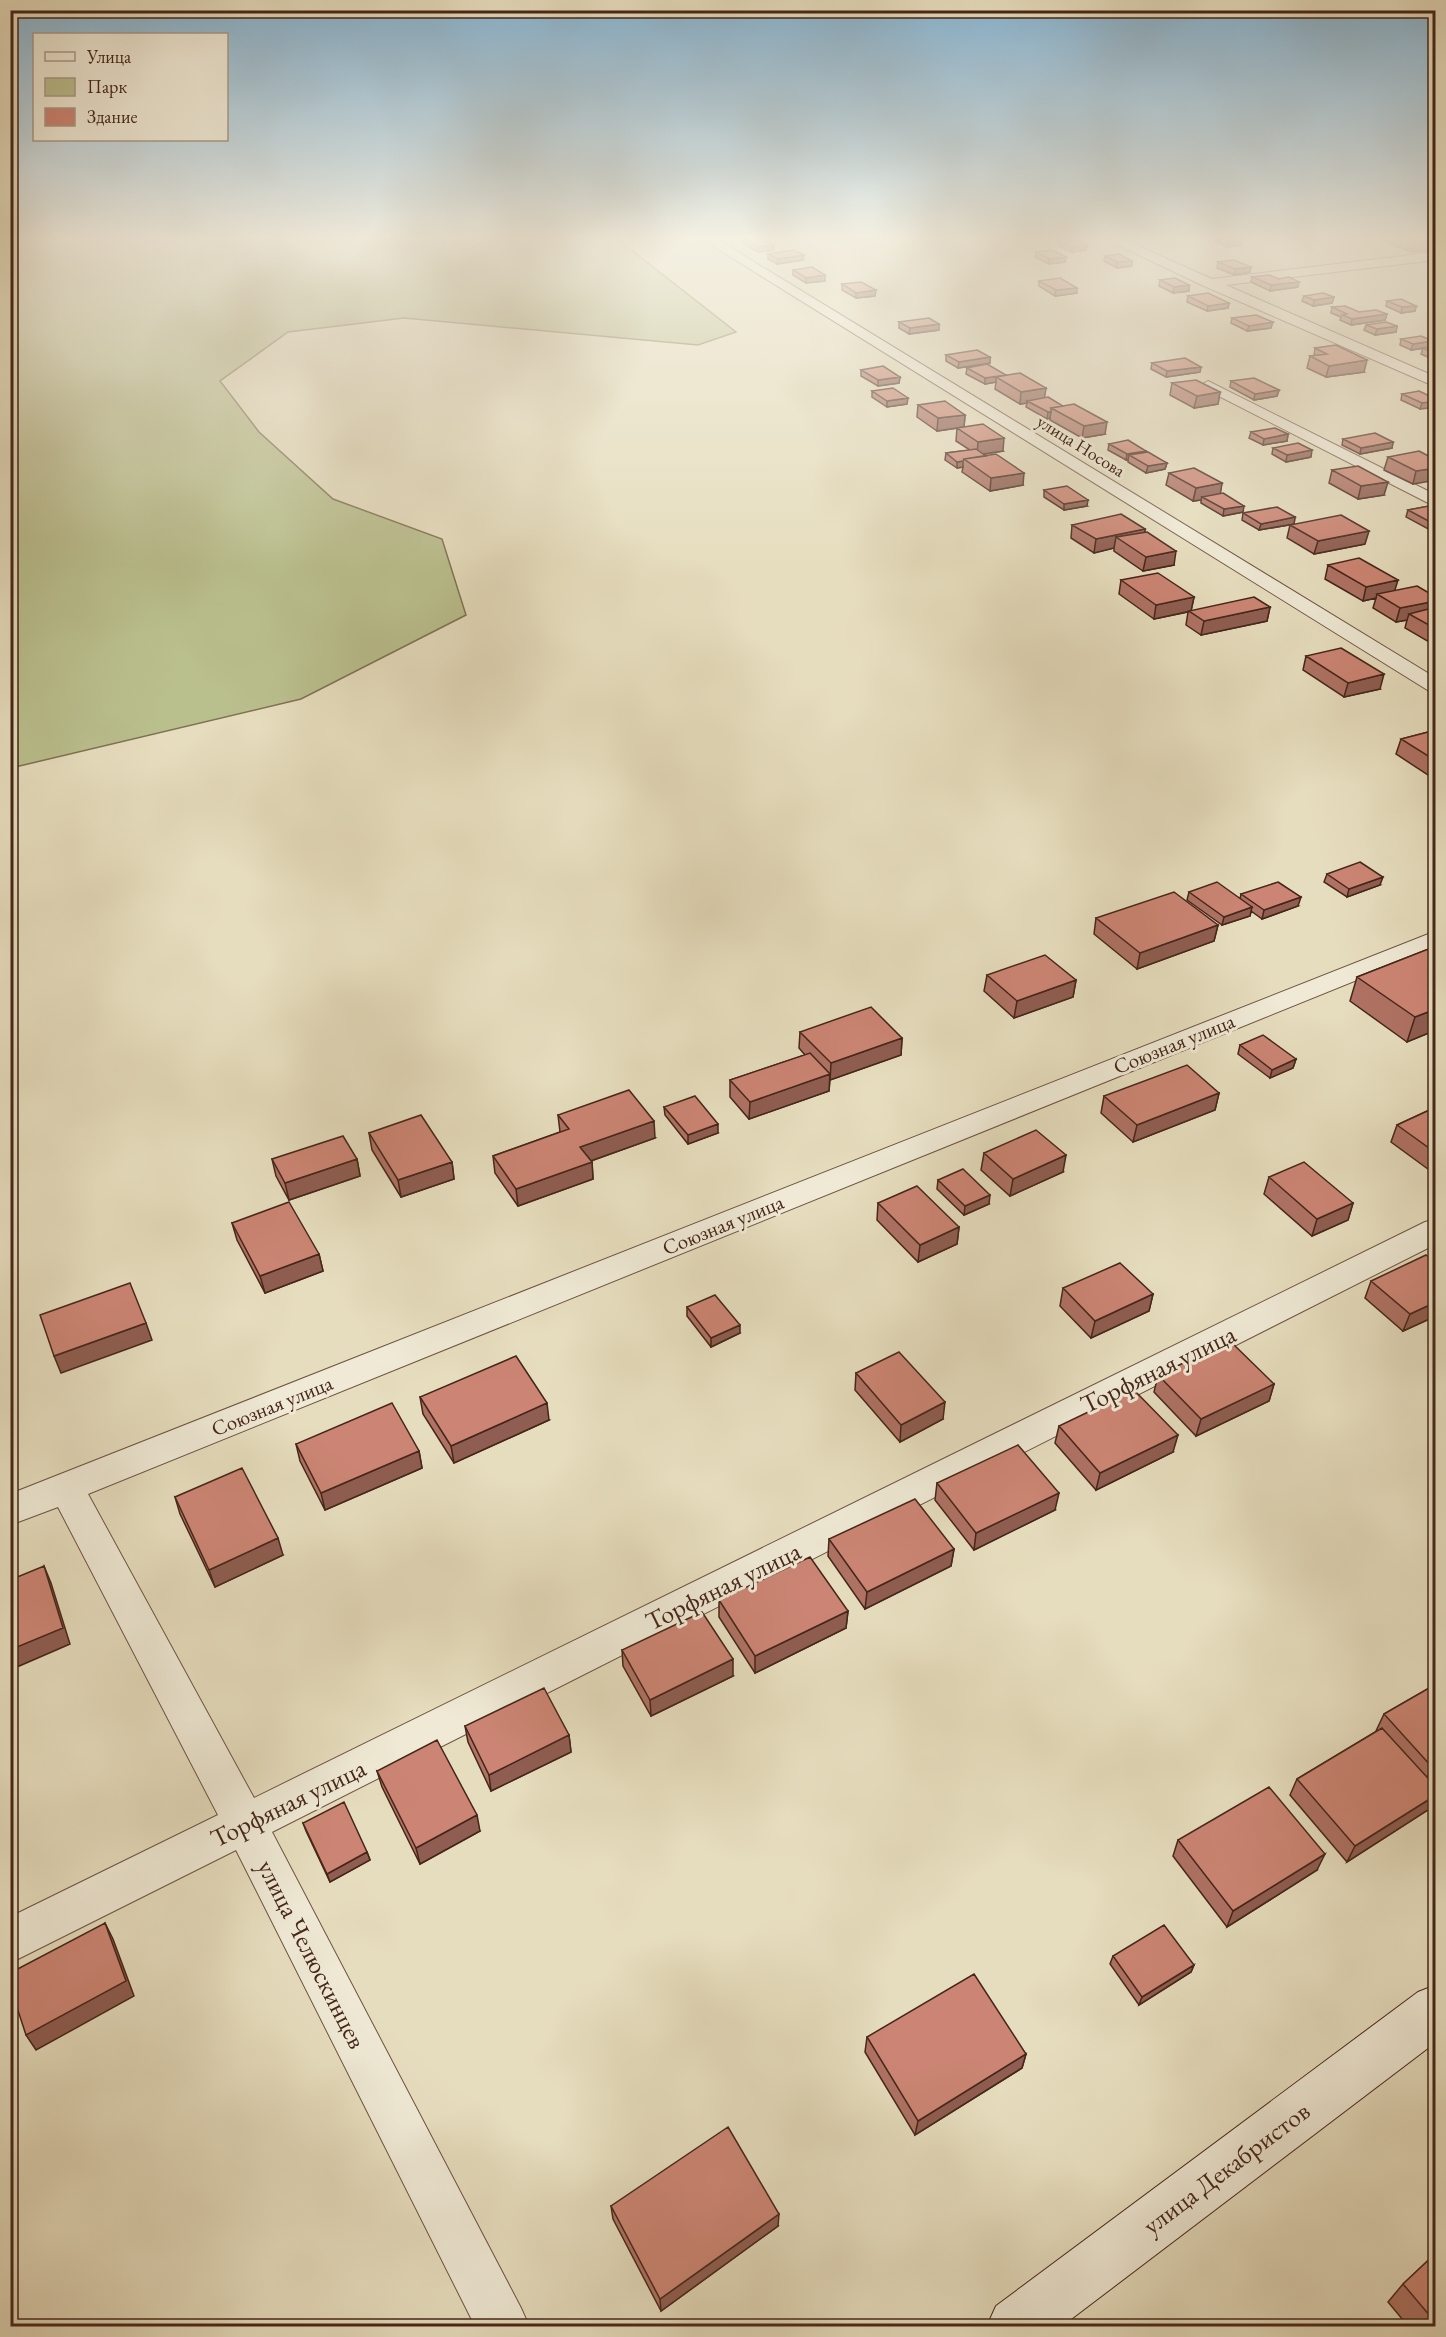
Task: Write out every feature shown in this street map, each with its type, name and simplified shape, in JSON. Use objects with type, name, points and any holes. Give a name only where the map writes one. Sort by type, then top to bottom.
[{"type":"street","name":"улица Носова","points":[[883,347],[1436,687]]},
{"type":"street","points":[[1354,347],[1436,383]]},
{"type":"street","points":[[1208,385],[1436,502]]},
{"type":"street","name":"Союзная улица","points":[[10,1510],[1436,939]]},
{"type":"street","name":"Торфяная улица","points":[[10,1941],[1430,1240]]},
{"type":"street","name":"улица Челюскинцев","points":[[66,1488],[245,1824],[503,2326]]},
{"type":"street","name":"улица Декабристов","points":[[1016,2326],[1432,2019]]},
{"type":"green space","points":[[11,347],[267,347],[220,381],[259,432],[333,499],[442,539],[466,615],[301,699],[11,768]]},
{"type":"building","points":[[1340,347],[1367,360],[1329,366],[1310,356],[1327,354],[1315,348]]},
{"type":"building","points":[[1436,347],[1436,352],[1431,352],[1423,348]]},
{"type":"building","points":[[977,350],[990,357],[959,362],[946,355]]},
{"type":"building","points":[[1185,358],[1201,367],[1167,371],[1152,363]]},
{"type":"building","points":[[987,364],[1006,375],[985,378],[967,368]]},
{"type":"building","points":[[883,366],[900,377],[878,380],[861,370]]},
{"type":"building","points":[[1020,373],[1046,388],[1021,392],[996,377]]},
{"type":"building","points":[[1254,378],[1279,390],[1255,394],[1231,381]]},
{"type":"building","points":[[1196,380],[1220,392],[1197,396],[1172,383]]},
{"type":"building","points":[[893,388],[908,398],[887,401],[872,391]]},
{"type":"building","points":[[1419,391],[1436,401],[1422,403],[1402,394]]},
{"type":"building","points":[[1048,397],[1063,406],[1051,408],[1051,412],[1048,412],[1027,401]]},
{"type":"building","points":[[945,401],[965,415],[938,418],[918,405]]},
{"type":"building","points":[[1074,404],[1107,422],[1084,426],[1051,408]]},
{"type":"building","points":[[983,424],[1004,438],[978,442],[957,428]]},
{"type":"building","points":[[1275,428],[1288,434],[1264,439],[1251,432]]},
{"type":"building","points":[[1375,433],[1393,442],[1361,448],[1343,439]]},
{"type":"building","points":[[1128,440],[1146,451],[1127,454],[1109,444]]},
{"type":"building","points":[[1298,443],[1312,450],[1287,455],[1273,448]]},
{"type":"building","points":[[976,449],[986,456],[957,462],[946,453]]},
{"type":"building","points":[[1419,451],[1436,460],[1436,468],[1416,471],[1388,457]]},
{"type":"building","points":[[1148,452],[1167,463],[1148,466],[1129,455]]},
{"type":"building","points":[[996,454],[1024,473],[991,478],[964,459]]},
{"type":"building","points":[[1358,466],[1388,482],[1361,486],[1332,470]]},
{"type":"building","points":[[1194,468],[1222,483],[1196,488],[1169,473]]},
{"type":"building","points":[[1067,486],[1088,500],[1064,504],[1044,490]]},
{"type":"building","points":[[1223,493],[1244,506],[1224,509],[1202,497]]},
{"type":"building","points":[[1429,506],[1436,509],[1436,524],[1408,510]]},
{"type":"building","points":[[1277,507],[1295,517],[1261,524],[1243,513]]},
{"type":"building","points":[[1121,514],[1145,529],[1096,539],[1072,525]]},
{"type":"building","points":[[1341,515],[1369,531],[1318,541],[1290,525]]},
{"type":"building","points":[[1147,532],[1176,551],[1146,557],[1116,537]]},
{"type":"building","points":[[1359,558],[1398,580],[1366,587],[1328,565]]},
{"type":"building","points":[[1158,573],[1194,597],[1156,605],[1121,580]]},
{"type":"building","points":[[1417,586],[1436,597],[1436,601],[1400,608],[1377,594]]},
{"type":"building","points":[[1254,597],[1270,607],[1204,621],[1189,611]]},
{"type":"building","points":[[1436,607],[1436,629],[1409,614]]},
{"type":"building","points":[[1341,648],[1384,674],[1348,683],[1306,656]]},
{"type":"building","points":[[1436,730],[1436,761],[1401,739]]},
{"type":"building","points":[[1360,862],[1383,877],[1349,889],[1327,874]]},
{"type":"building","points":[[1217,882],[1252,907],[1224,917],[1189,892]]},
{"type":"building","points":[[1278,882],[1301,897],[1264,910],[1241,894]]},
{"type":"building","points":[[1174,892],[1218,925],[1140,953],[1096,918]]},
{"type":"building","points":[[1436,946],[1436,1009],[1415,1017],[1357,977]]},
{"type":"building","points":[[1045,955],[1076,980],[1017,1001],[987,975]]},
{"type":"building","points":[[871,1007],[902,1038],[831,1063],[800,1032]]},
{"type":"building","points":[[1263,1035],[1296,1059],[1272,1070],[1240,1045]]},
{"type":"building","points":[[810,1053],[830,1074],[750,1102],[730,1080]]},
{"type":"building","points":[[1187,1065],[1219,1093],[1137,1125],[1104,1096]]},
{"type":"building","points":[[629,1090],[654,1121],[580,1147],[592,1162],[516,1189],[493,1156],[569,1129],[558,1115]]},
{"type":"building","points":[[695,1096],[718,1124],[688,1135],[664,1107]]},
{"type":"building","points":[[1436,1107],[1436,1153],[1397,1125]]},
{"type":"building","points":[[421,1115],[452,1162],[398,1180],[369,1133]]},
{"type":"building","points":[[1036,1130],[1066,1155],[1013,1179],[984,1153]]},
{"type":"building","points":[[343,1136],[357,1159],[285,1183],[272,1159]]},
{"type":"building","points":[[1304,1162],[1353,1203],[1317,1219],[1269,1177]]},
{"type":"building","points":[[963,1169],[990,1195],[965,1206],[938,1180]]},
{"type":"building","points":[[917,1186],[959,1227],[920,1245],[878,1203]]},
{"type":"building","points":[[289,1202],[319,1254],[260,1276],[232,1223]]},
{"type":"building","points":[[1426,1255],[1436,1263],[1436,1302],[1410,1314],[1371,1281]]},
{"type":"building","points":[[1120,1263],[1153,1294],[1095,1321],[1063,1288]]},
{"type":"building","points":[[130,1283],[146,1323],[54,1356],[40,1315]]},
{"type":"building","points":[[715,1295],[740,1325],[711,1338],[687,1307]]},
{"type":"building","points":[[1230,1341],[1274,1384],[1201,1419],[1158,1375]]},
{"type":"building","points":[[899,1352],[945,1402],[901,1425],[856,1373]]},
{"type":"building","points":[[516,1356],[547,1403],[451,1446],[420,1397]]},
{"type":"building","points":[[1134,1390],[1178,1435],[1100,1473],[1059,1426]]},
{"type":"building","points":[[392,1403],[419,1451],[321,1493],[296,1444]]},
{"type":"building","points":[[1018,1445],[1059,1493],[976,1533],[937,1483]]},
{"type":"building","points":[[242,1468],[278,1538],[209,1570],[175,1497]]},
{"type":"building","points":[[915,1499],[954,1549],[867,1592],[829,1539]]},
{"type":"building","points":[[810,1557],[848,1611],[755,1656],[719,1600]]},
{"type":"building","points":[[44,1566],[63,1628],[10,1650],[10,1580]]},
{"type":"building","points":[[702,1612],[733,1659],[650,1700],[622,1650]]},
{"type":"building","points":[[1436,1684],[1436,1765],[1432,1767],[1384,1714]]},
{"type":"building","points":[[544,1688],[569,1735],[489,1775],[465,1726]]},
{"type":"building","points":[[1382,1728],[1436,1787],[1436,1795],[1355,1846],[1297,1779]]},
{"type":"building","points":[[437,1740],[477,1815],[416,1848],[377,1771]]},
{"type":"building","points":[[1269,1787],[1325,1854],[1233,1911],[1178,1840]]},
{"type":"building","points":[[344,1802],[367,1852],[327,1874],[303,1823]]},
{"type":"building","points":[[105,1923],[126,1981],[26,2035],[10,1986],[10,1973]]},
{"type":"building","points":[[1164,1925],[1194,1965],[1142,1997],[1113,1956]]},
{"type":"building","points":[[974,1974],[1026,2054],[918,2121],[867,2037]]},
{"type":"building","points":[[728,2127],[779,2214],[660,2299],[611,2206]]},
{"type":"building","points":[[1436,2253],[1436,2323],[1403,2284]]}]
